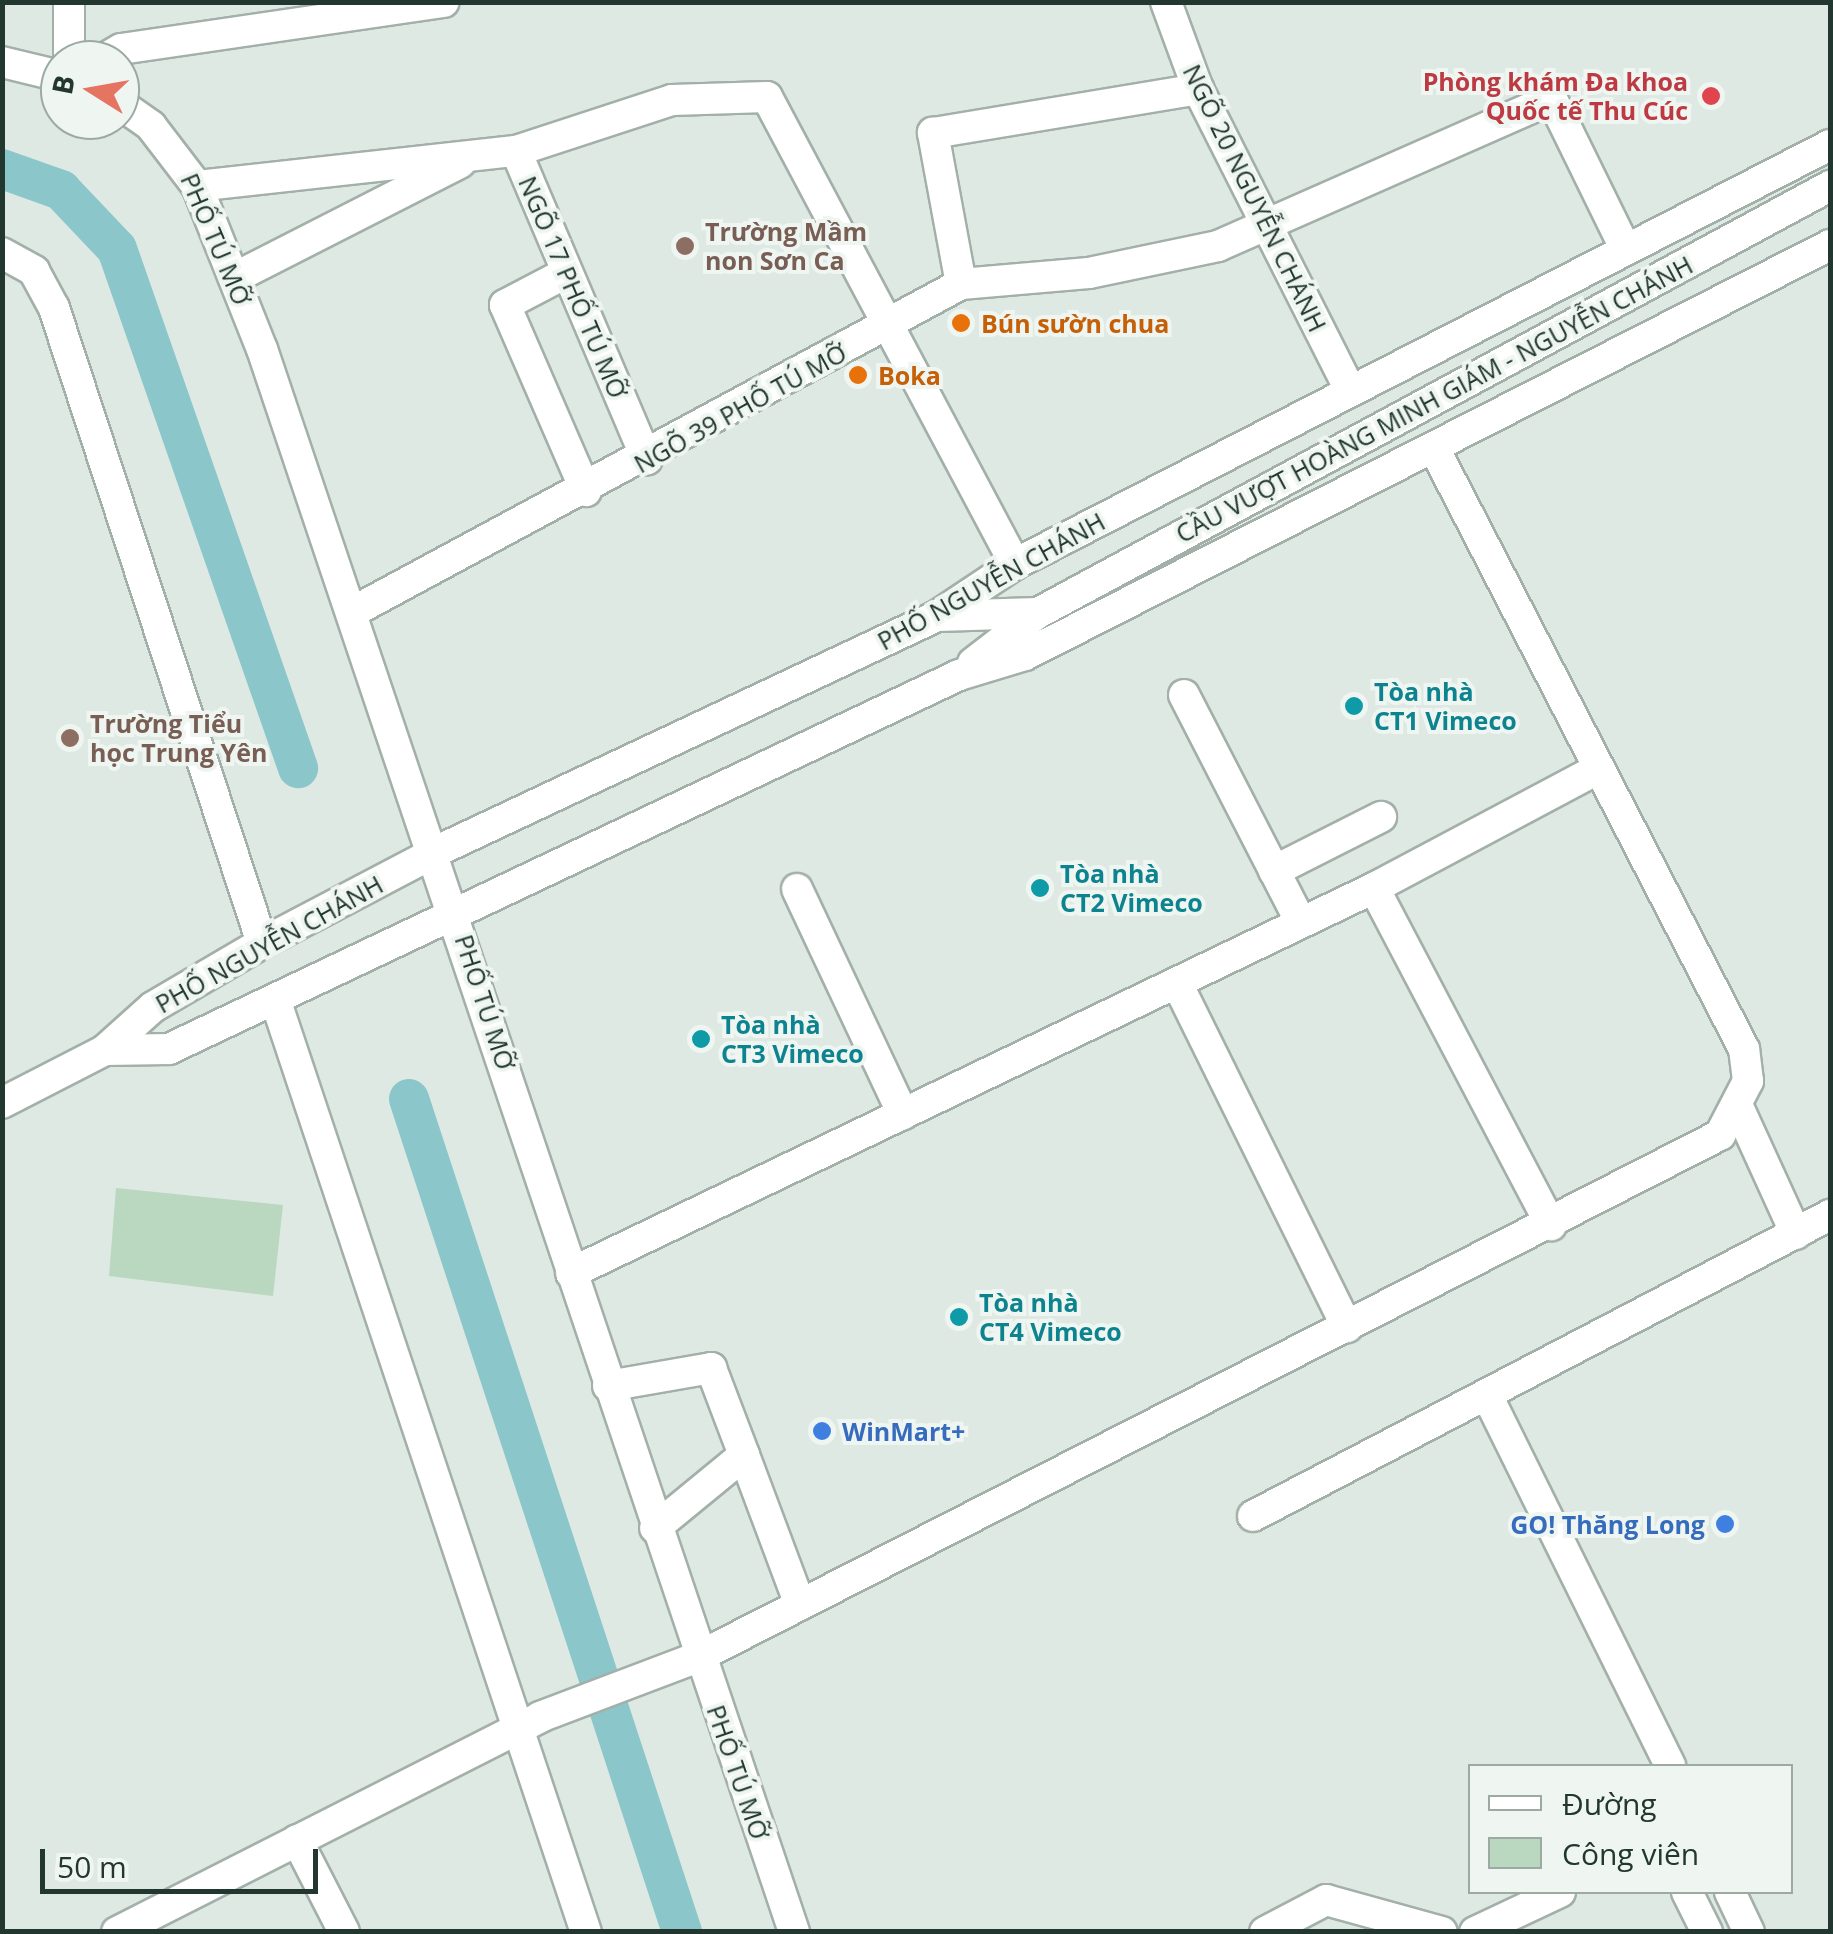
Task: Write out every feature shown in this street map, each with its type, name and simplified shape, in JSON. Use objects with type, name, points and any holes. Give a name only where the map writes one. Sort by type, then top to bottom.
[{"type":"street","points":[[69,2],[70,40]]},
{"type":"street","points":[[140,46],[444,2]]},
{"type":"street","name":"NGÕ 20 NGUYỄN CHÁNH","points":[[1166,2],[1198,89],[1264,228],[1350,390]]},
{"type":"street","points":[[2,62],[40,71]]},
{"type":"street","points":[[1198,89],[933,133],[961,284],[1089,273],[1264,228],[1552,98],[1626,250]]},
{"type":"street","points":[[516,151],[672,100],[767,97],[893,324],[1015,564]]},
{"type":"street","name":"PHỐ TÚ MỠ","points":[[140,118],[151,126],[197,186],[356,610],[655,1528],[794,1932]]},
{"type":"street","name":"PHỐ NGUYỄN CHÁNH","points":[[2,1102],[105,1050],[154,1007],[262,943],[437,851],[937,616],[1015,564],[1830,146]]},
{"type":"street","name":"NGÕ 17 PHỐ TÚ MỠ","points":[[197,186],[516,151],[647,459]]},
{"type":"street","name":"NGÕ 17 PHỐ TÚ MỠ","points":[[234,278],[476,155]]},
{"type":"street","points":[[1792,166],[1830,174]]},
{"type":"street","name":"CẦU VƯỢT HOÀNG MINH GIÁM - NGUYỄN CHÁNH","points":[[959,674],[1038,613],[1830,186]]},
{"type":"street","points":[[1819,251],[1830,224]]},
{"type":"street","name":"PHỐ NGUYỄN CHÁNH","points":[[105,1050],[169,1049],[457,918],[959,674],[1025,655],[1435,450],[1819,251]]},
{"type":"street","points":[[2,253],[34,271],[54,308],[262,943]]},
{"type":"street","points":[[566,273],[505,305],[586,491]]},
{"type":"street","name":"NGÕ 39 PHỐ TÚ MỠ","points":[[356,610],[647,459],[961,284]]},
{"type":"street","points":[[1435,450],[1596,770],[1744,1049],[1740,1111],[1796,1234]]},
{"type":"street","name":"CẦU VƯỢT HOÀNG MINH GIÁM - NGUYỄN CHÁNH","points":[[937,616],[1038,613]]},
{"type":"street","points":[[1184,696],[1301,924]]},
{"type":"street","points":[[572,1272],[1301,924],[1596,770]]},
{"type":"street","points":[[1274,871],[1381,817]]},
{"type":"street","points":[[1374,888],[1550,1225]]},
{"type":"street","points":[[797,890],[904,1114]]},
{"type":"street","points":[[1178,984],[1346,1327]]},
{"type":"street","points":[[276,1002],[527,1723],[586,1932]]},
{"type":"street","points":[[117,1932],[527,1723],[698,1657],[1720,1136],[1740,1111]]},
{"type":"street","points":[[1253,1516],[1830,1215]]},
{"type":"street","points":[[608,1386],[711,1368],[800,1605]]},
{"type":"street","points":[[1488,1396],[1669,1764]]},
{"type":"street","points":[[655,1528],[744,1456]]},
{"type":"street","points":[[297,1840],[344,1932]]},
{"type":"street","points":[[1475,1932],[1556,1894]]},
{"type":"street","points":[[1689,1894],[1707,1932]]},
{"type":"street","points":[[1731,1894],[1750,1932]]},
{"type":"street","points":[[1264,1932],[1326,1900],[1442,1932]]},
{"type":"green space","points":[[116,1188],[283,1205],[273,1296],[109,1276]]},
{"type":"waterway","points":[[2,169],[61,190],[117,249],[298,768]]},
{"type":"waterway","points":[[409,1099],[682,1932]]},
{"type":"place","name":"Phòng khám Đa khoa Quốc tế Thu Cúc","points":[[1711,96]]},
{"type":"place","name":"Trường Mầm non Sơn Ca","points":[[685,246]]},
{"type":"place","name":"Bún sườn chua","points":[[961,323]]},
{"type":"place","name":"Boka","points":[[858,375]]},
{"type":"place","name":"Tòa nhà CT1 Vimeco","points":[[1354,706]]},
{"type":"place","name":"Trường Tiểu học Trung Yên","points":[[70,738]]},
{"type":"place","name":"Tòa nhà CT2 Vimeco","points":[[1040,888]]},
{"type":"place","name":"Tòa nhà CT3 Vimeco","points":[[701,1039]]},
{"type":"place","name":"Tòa nhà CT4 Vimeco","points":[[959,1317]]},
{"type":"place","name":"WinMart+","points":[[822,1431]]},
{"type":"place","name":"GO! Thăng Long","points":[[1725,1524]]}]
